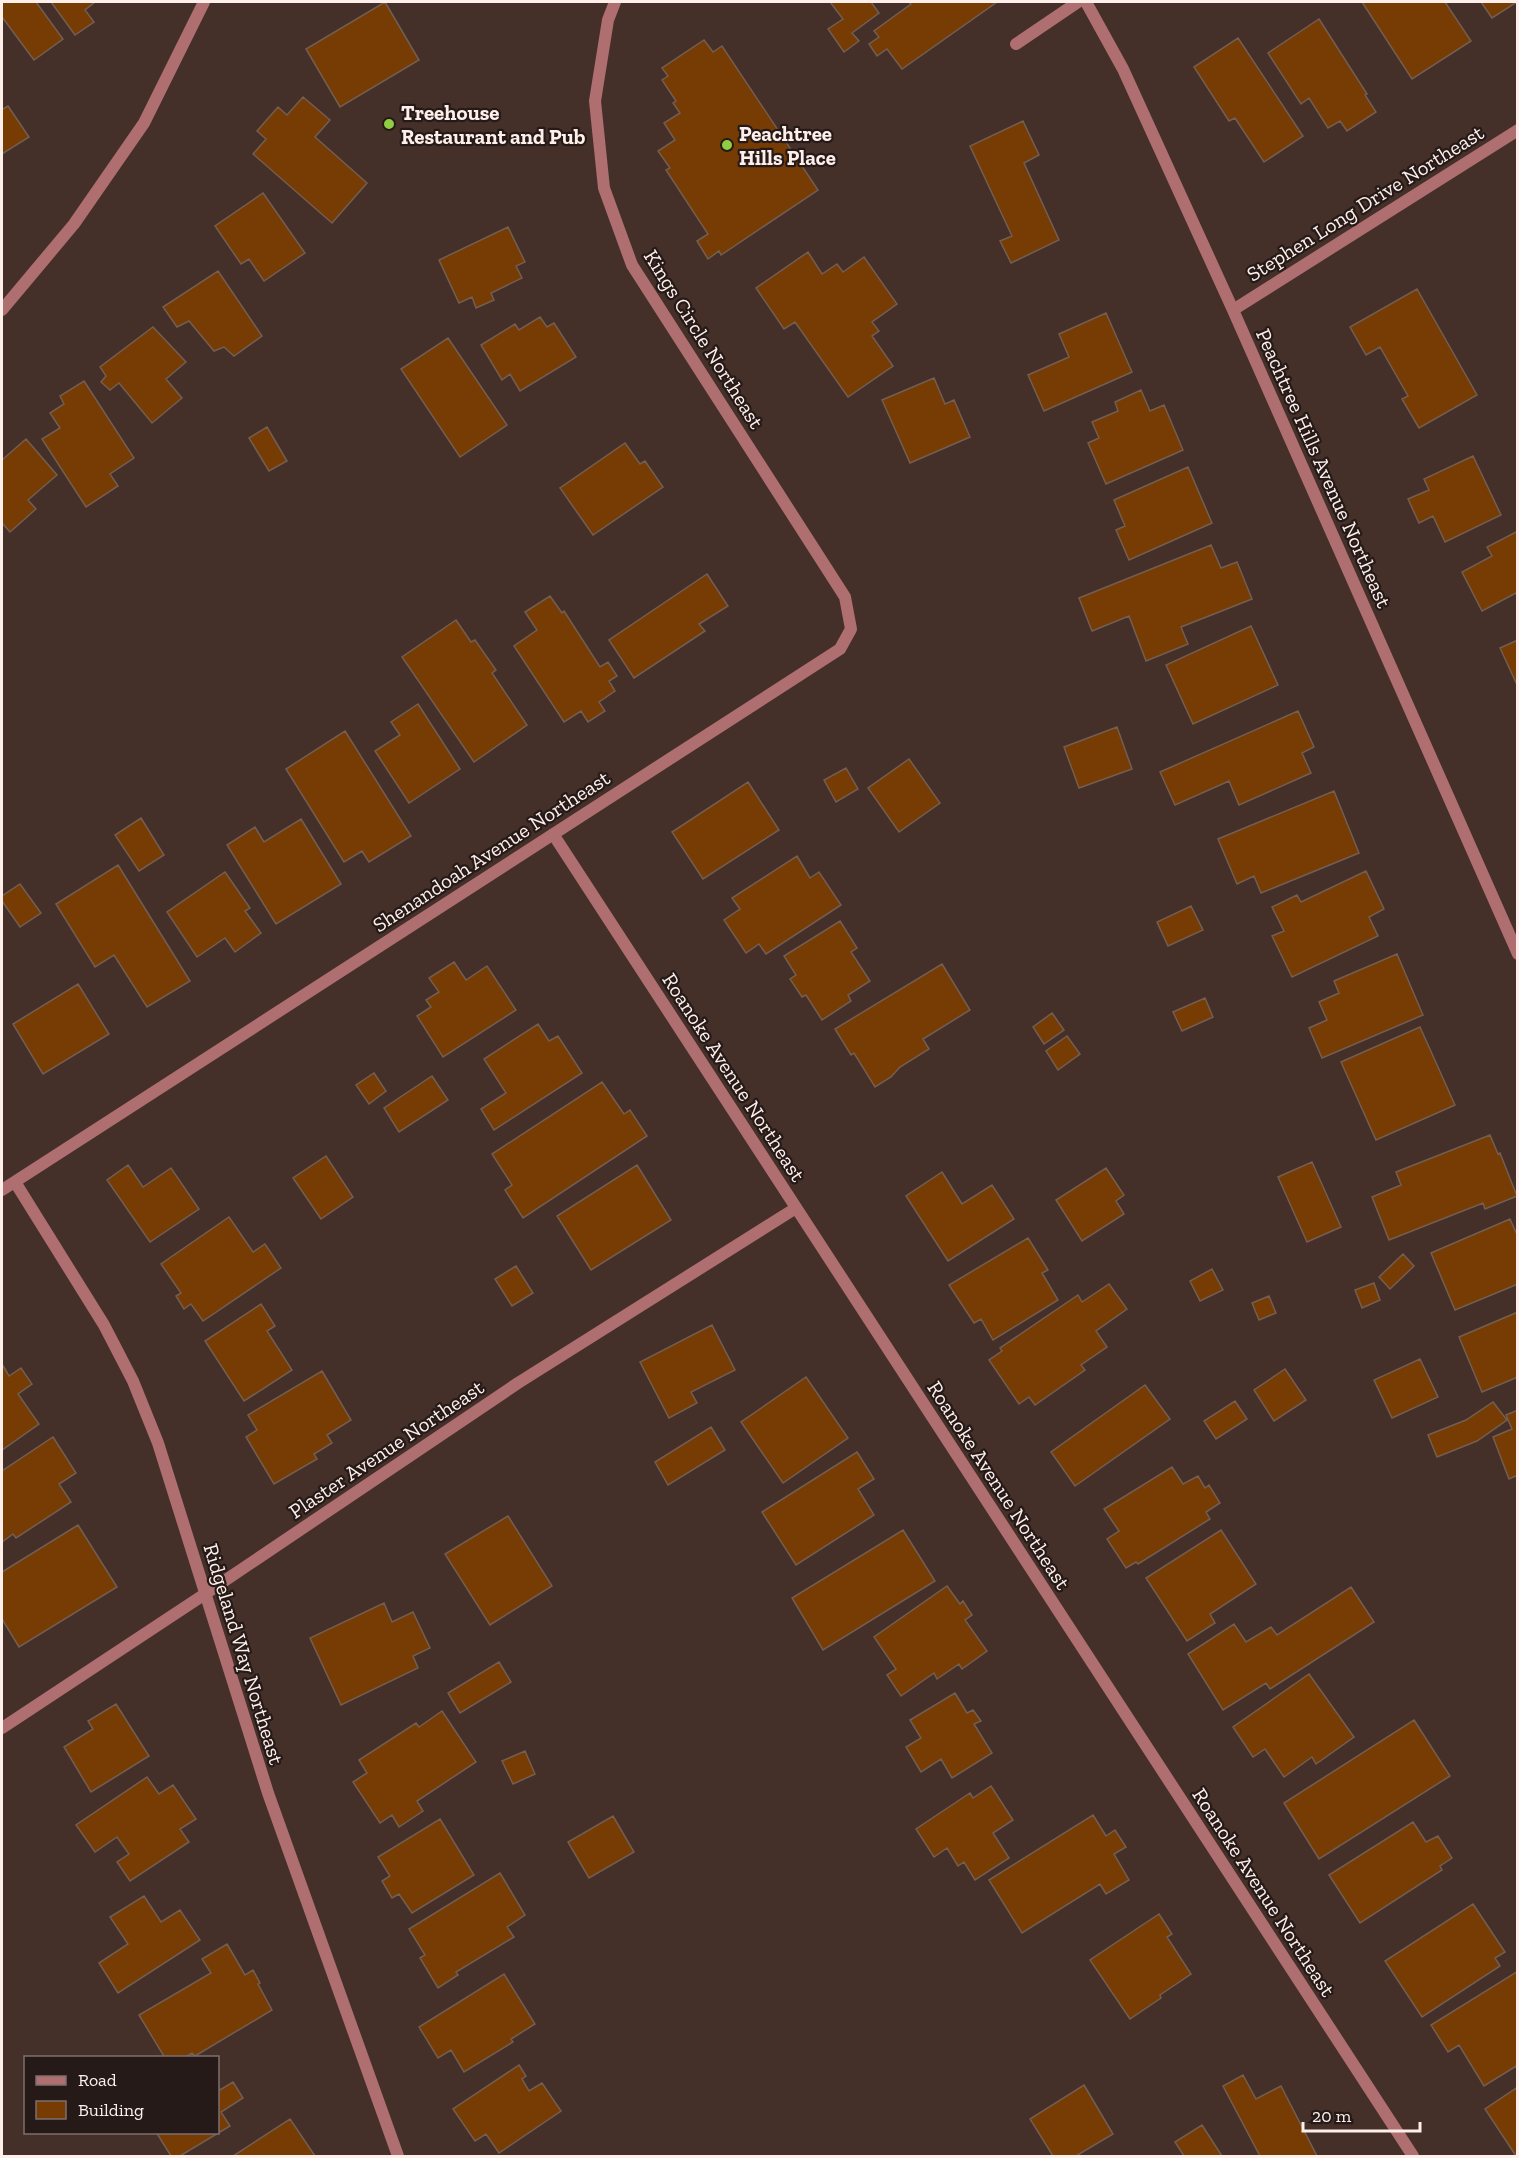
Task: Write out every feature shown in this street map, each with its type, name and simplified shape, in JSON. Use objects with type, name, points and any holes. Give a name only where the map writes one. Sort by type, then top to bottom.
[{"type":"street","points":[[2,310],[74,224],[144,123],[204,2]]},
{"type":"street","name":"Kings Circle Northeast","points":[[615,2],[608,20],[595,101],[604,188],[632,264],[771,482]]},
{"type":"street","points":[[1016,44],[1078,2]]},
{"type":"street","name":"Peachtree Hills Avenue Northeast","points":[[1086,2],[1123,69],[1233,309],[1518,954]]},
{"type":"street","name":"Stephen Long Drive Northeast","points":[[1233,309],[1518,130]]},
{"type":"street","name":"Shenandoah Avenue Northeast","points":[[2,1190],[840,649],[851,628],[845,597],[771,482]]},
{"type":"street","name":"Roanoke Avenue Northeast","points":[[553,834],[1413,2157]]},
{"type":"street","name":"Ridgeland Way Northeast","points":[[15,1182],[104,1325],[133,1381],[158,1443],[268,1793],[398,2157]]},
{"type":"street","name":"Plaster Avenue Northeast","points":[[2,1728],[518,1383],[796,1208]]},
{"type":"building","points":[[2,2],[36,2],[63,39],[34,60],[2,17]]},
{"type":"building","points":[[51,2],[95,2],[85,10],[94,22],[75,35]]},
{"type":"building","points":[[385,2],[419,60],[340,107],[306,49]]},
{"type":"building","points":[[830,2],[871,2],[879,13],[852,33],[859,41],[844,52],[828,29],[843,19]]},
{"type":"building","points":[[909,2],[997,2],[902,69],[887,49],[877,56],[869,44],[879,37],[874,31],[911,4]]},
{"type":"building","points":[[1362,2],[1445,2],[1471,41],[1412,79]]},
{"type":"building","points":[[1481,2],[1517,2],[1492,18]]},
{"type":"building","points":[[1319,19],[1376,112],[1347,131],[1340,121],[1328,128],[1309,98],[1301,104],[1268,53]]},
{"type":"building","points":[[1238,38],[1303,136],[1264,162],[1235,118],[1229,121],[1194,67]]},
{"type":"building","name":"Peachtree Hills Place","points":[[704,40],[713,52],[722,46],[818,190],[721,255],[719,251],[708,259],[697,241],[708,234],[666,170],[670,168],[658,151],[675,140],[664,123],[680,113],[673,103],[676,101],[662,80],[668,76],[662,68]]},
{"type":"building","points":[[303,97],[330,120],[315,137],[367,183],[332,223],[253,154],[266,139],[257,131],[278,107],[287,115]]},
{"type":"building","points":[[8,106],[29,137],[2,154],[2,107],[3,109]]},
{"type":"building","points":[[1023,121],[1039,155],[1024,163],[1059,240],[1011,263],[1000,241],[1012,236],[970,146]]},
{"type":"building","points":[[263,193],[305,253],[264,281],[249,259],[241,264],[215,226]]},
{"type":"building","points":[[508,227],[525,262],[516,266],[522,278],[491,293],[494,300],[476,308],[472,297],[459,303],[439,260]]},
{"type":"building","points":[[808,252],[822,274],[837,264],[843,272],[864,257],[897,304],[872,322],[879,331],[872,336],[893,366],[848,397],[795,322],[784,329],[756,288]]},
{"type":"building","points":[[218,271],[262,336],[234,356],[224,347],[214,351],[189,321],[177,327],[163,307]]},
{"type":"building","points":[[1417,289],[1477,395],[1419,428],[1402,399],[1408,396],[1380,347],[1366,355],[1350,327]]},
{"type":"building","points":[[1106,313],[1132,372],[1044,411],[1028,375],[1069,357],[1059,334]]},
{"type":"building","points":[[540,317],[547,327],[554,323],[576,357],[520,391],[510,374],[502,380],[481,345],[515,324],[519,330]]},
{"type":"building","points":[[153,327],[186,362],[166,379],[182,398],[152,423],[119,383],[110,390],[101,382],[106,376],[100,367]]},
{"type":"building","points":[[448,338],[507,425],[460,457],[401,369]]},
{"type":"building","points":[[934,378],[945,404],[954,400],[970,437],[910,463],[882,400]]},
{"type":"building","points":[[84,381],[134,458],[110,474],[118,486],[86,507],[42,439],[60,428],[50,413],[64,404],[60,396]]},
{"type":"building","points":[[1141,390],[1150,411],[1164,405],[1183,450],[1106,484],[1088,443],[1099,438],[1092,422],[1118,411],[1115,402]]},
{"type":"building","points":[[267,427],[287,461],[269,471],[249,438]]},
{"type":"building","points":[[26,439],[57,475],[28,500],[36,509],[10,532],[2,523],[2,460]]},
{"type":"building","points":[[625,443],[640,464],[645,461],[663,487],[593,535],[560,488]]},
{"type":"building","points":[[1473,456],[1501,515],[1445,542],[1433,516],[1419,523],[1408,499],[1429,490],[1424,479]]},
{"type":"building","points":[[1188,467],[1212,523],[1129,560],[1116,530],[1125,526],[1114,500]]},
{"type":"building","points":[[1518,531],[1518,592],[1482,611],[1462,572],[1492,556],[1487,547]]},
{"type":"building","points":[[1211,545],[1221,568],[1237,562],[1252,599],[1181,627],[1188,644],[1146,661],[1129,616],[1092,631],[1079,598]]},
{"type":"building","points":[[707,574],[728,606],[699,624],[705,631],[634,678],[609,640]]},
{"type":"building","points":[[550,596],[562,613],[564,611],[600,667],[608,662],[617,676],[609,681],[615,691],[599,702],[605,711],[588,722],[581,711],[564,722],[514,646],[537,630],[525,612]]},
{"type":"building","points":[[456,620],[471,642],[475,640],[496,670],[492,673],[527,725],[474,762],[402,657]]},
{"type":"building","points":[[1251,626],[1278,685],[1193,724],[1166,665]]},
{"type":"building","points":[[1518,640],[1518,687],[1500,648]]},
{"type":"building","points":[[418,704],[460,769],[409,803],[375,751],[400,735],[391,722]]},
{"type":"building","points":[[1298,711],[1314,747],[1302,753],[1311,773],[1239,805],[1229,781],[1175,805],[1160,772]]},
{"type":"building","points":[[1117,727],[1132,769],[1079,788],[1064,747]]},
{"type":"building","points":[[345,731],[411,836],[369,862],[362,851],[344,862],[286,769]]},
{"type":"building","points":[[909,759],[940,803],[899,832],[868,788]]},
{"type":"building","points":[[846,768],[858,789],[836,802],[824,780]]},
{"type":"building","points":[[748,782],[779,830],[703,879],[672,832]]},
{"type":"building","points":[[1334,791],[1359,853],[1261,893],[1254,876],[1237,884],[1218,839]]},
{"type":"building","points":[[141,818],[164,855],[139,871],[115,835]]},
{"type":"building","points":[[301,819],[341,884],[276,924],[227,845],[255,827],[264,842]]},
{"type":"building","points":[[797,856],[810,878],[819,872],[841,905],[766,954],[759,944],[746,953],[724,920],[740,909],[732,898]]},
{"type":"building","points":[[118,865],[190,981],[147,1007],[114,955],[95,967],[56,904]]},
{"type":"building","points":[[1366,871],[1384,909],[1369,917],[1378,936],[1292,977],[1272,936],[1284,931],[1272,907],[1297,895],[1301,902]]},
{"type":"building","points":[[225,872],[250,908],[245,911],[261,933],[235,952],[225,938],[197,957],[167,912]]},
{"type":"building","points":[[20,884],[41,913],[20,927],[2,901],[2,896]]},
{"type":"building","points":[[1191,906],[1203,930],[1168,946],[1157,922]]},
{"type":"building","points":[[840,921],[857,948],[851,952],[870,981],[848,995],[851,1001],[822,1020],[806,995],[802,997],[790,979],[796,975],[784,956]]},
{"type":"building","points":[[1397,954],[1423,1015],[1322,1058],[1309,1028],[1327,1020],[1319,1002],[1339,993],[1334,981]]},
{"type":"building","points":[[454,962],[466,980],[487,966],[516,1010],[443,1057],[417,1016],[431,1007],[426,1000],[439,992],[429,978]]},
{"type":"building","points":[[942,964],[970,1010],[923,1039],[929,1049],[900,1067],[891,1077],[875,1087],[854,1053],[851,1055],[835,1029]]},
{"type":"building","points":[[78,984],[109,1034],[43,1074],[13,1024]]},
{"type":"building","points":[[1205,998],[1213,1017],[1182,1031],[1173,1012]]},
{"type":"building","points":[[1052,1013],[1064,1030],[1044,1044],[1033,1027]]},
{"type":"building","points":[[538,1024],[549,1041],[558,1036],[582,1073],[494,1130],[481,1109],[506,1093],[484,1059]]},
{"type":"building","points":[[1420,1027],[1455,1105],[1376,1140],[1341,1062]]},
{"type":"building","points":[[1067,1036],[1080,1054],[1058,1070],[1046,1051]]},
{"type":"building","points":[[374,1073],[386,1091],[369,1104],[356,1085]]},
{"type":"building","points":[[432,1076],[448,1100],[399,1132],[384,1108]]},
{"type":"building","points":[[602,1082],[624,1114],[630,1110],[647,1136],[523,1218],[505,1190],[512,1185],[492,1154]]},
{"type":"building","points":[[1490,1135],[1498,1154],[1500,1153],[1517,1196],[1485,1209],[1483,1203],[1389,1240],[1372,1197],[1401,1185],[1396,1172]]},
{"type":"building","points":[[326,1156],[353,1197],[321,1219],[293,1178]]},
{"type":"building","points":[[1312,1162],[1341,1227],[1307,1242],[1278,1177]]},
{"type":"building","points":[[128,1165],[143,1187],[171,1168],[199,1209],[150,1242],[107,1180]]},
{"type":"building","points":[[637,1165],[671,1220],[591,1270],[557,1216]]},
{"type":"building","points":[[1106,1168],[1124,1195],[1116,1201],[1124,1214],[1082,1241],[1056,1200]]},
{"type":"building","points":[[942,1172],[962,1204],[992,1185],[1014,1219],[948,1261],[906,1196]]},
{"type":"building","points":[[229,1217],[253,1252],[265,1244],[281,1268],[203,1321],[191,1304],[184,1309],[176,1296],[181,1293],[161,1264]]},
{"type":"building","points":[[1510,1219],[1518,1237],[1518,1284],[1455,1310],[1431,1253]]},
{"type":"building","points":[[1028,1238],[1048,1270],[1042,1273],[1058,1300],[993,1340],[981,1319],[974,1323],[949,1285]]},
{"type":"building","points":[[1403,1254],[1414,1266],[1390,1289],[1379,1277]]},
{"type":"building","points":[[516,1266],[533,1293],[512,1306],[495,1279]]},
{"type":"building","points":[[1212,1269],[1223,1290],[1200,1301],[1190,1281]]},
{"type":"building","points":[[1374,1283],[1380,1300],[1362,1308],[1355,1290]]},
{"type":"building","points":[[1109,1284],[1127,1309],[1096,1331],[1107,1347],[1081,1365],[1085,1370],[1035,1405],[1029,1397],[1019,1404],[989,1360],[1002,1351],[1000,1348],[1078,1295],[1082,1302]]},
{"type":"building","points":[[1269,1296],[1276,1313],[1259,1320],[1252,1303]]},
{"type":"building","points":[[261,1304],[275,1326],[267,1331],[292,1370],[244,1401],[205,1341]]},
{"type":"building","points":[[1518,1312],[1518,1377],[1482,1392],[1459,1337]]},
{"type":"building","points":[[712,1325],[735,1370],[691,1392],[697,1403],[669,1418],[640,1362]]},
{"type":"building","points":[[1420,1359],[1438,1397],[1392,1418],[1374,1380]]},
{"type":"building","points":[[2,1364],[9,1376],[21,1368],[32,1384],[18,1394],[39,1424],[2,1450]]},
{"type":"building","points":[[1285,1369],[1306,1400],[1274,1421],[1254,1390]]},
{"type":"building","points":[[322,1371],[351,1420],[327,1435],[332,1443],[314,1454],[317,1459],[274,1484],[246,1437],[257,1430],[248,1415]]},
{"type":"building","points":[[806,1377],[848,1438],[783,1483],[741,1422]]},
{"type":"building","points":[[1145,1385],[1170,1419],[1075,1486],[1051,1452]]},
{"type":"building","points":[[1235,1401],[1247,1419],[1216,1439],[1204,1421]]},
{"type":"building","points":[[1493,1402],[1507,1420],[1477,1441],[1437,1457],[1428,1435],[1466,1420]]},
{"type":"building","points":[[1518,1410],[1518,1475],[1509,1479],[1493,1437],[1512,1429],[1506,1415]]},
{"type":"building","points":[[711,1427],[725,1450],[668,1485],[655,1462]]},
{"type":"building","points":[[53,1437],[76,1473],[59,1484],[71,1502],[16,1538],[13,1534],[2,1542],[2,1471]]},
{"type":"building","points":[[857,1452],[874,1479],[858,1489],[874,1515],[796,1565],[762,1512]]},
{"type":"building","points":[[1172,1467],[1183,1484],[1198,1476],[1205,1488],[1209,1485],[1220,1503],[1206,1512],[1210,1519],[1138,1564],[1136,1562],[1126,1568],[1107,1539],[1119,1531],[1104,1509]]},
{"type":"building","points":[[508,1516],[552,1586],[490,1625],[445,1554]]},
{"type":"building","points":[[78,1525],[117,1587],[19,1647],[2,1619],[2,1572]]},
{"type":"building","points":[[903,1530],[935,1581],[823,1650],[792,1598]]},
{"type":"building","points":[[1221,1530],[1256,1584],[1210,1614],[1215,1623],[1187,1641],[1146,1578]]},
{"type":"building","points":[[947,1586],[960,1604],[963,1601],[972,1615],[965,1620],[987,1651],[962,1669],[959,1664],[937,1679],[934,1673],[901,1696],[887,1675],[896,1669],[874,1637]]},
{"type":"building","points":[[1351,1587],[1374,1622],[1270,1689],[1266,1683],[1223,1710],[1188,1654],[1234,1624],[1246,1642],[1271,1627],[1277,1635]]},
{"type":"building","points":[[384,1603],[392,1622],[413,1612],[430,1648],[413,1656],[418,1668],[341,1705],[310,1638]]},
{"type":"building","points":[[499,1662],[511,1682],[460,1713],[448,1693]]},
{"type":"building","points":[[1309,1674],[1354,1737],[1316,1764],[1312,1757],[1284,1777],[1265,1749],[1253,1757],[1233,1727]]},
{"type":"building","points":[[955,1693],[967,1713],[973,1710],[981,1721],[974,1724],[992,1753],[952,1778],[941,1759],[921,1772],[906,1747],[921,1738],[910,1720]]},
{"type":"building","points":[[116,1704],[149,1756],[91,1792],[64,1747],[93,1729],[88,1721]]},
{"type":"building","points":[[442,1711],[476,1762],[417,1801],[423,1811],[399,1827],[392,1815],[380,1823],[353,1782],[367,1773],[359,1760],[416,1723],[419,1727]]},
{"type":"building","points":[[1414,1720],[1450,1776],[1319,1859],[1284,1803]]},
{"type":"building","points":[[525,1751],[535,1774],[513,1784],[502,1761]]},
{"type":"building","points":[[147,1777],[159,1794],[173,1785],[196,1819],[180,1829],[189,1842],[130,1881],[117,1862],[129,1854],[117,1837],[95,1852],[76,1825]]},
{"type":"building","points":[[991,1786],[1013,1820],[993,1833],[1009,1858],[975,1880],[964,1862],[958,1866],[947,1848],[934,1857],[916,1829],[970,1793],[973,1798]]},
{"type":"building","points":[[1093,1815],[1106,1836],[1115,1830],[1126,1847],[1114,1854],[1129,1880],[1106,1894],[1100,1884],[1022,1933],[989,1880]]},
{"type":"building","points":[[613,1816],[634,1852],[589,1878],[568,1842]]},
{"type":"building","points":[[440,1819],[474,1875],[412,1913],[399,1894],[392,1898],[382,1881],[390,1876],[378,1857]]},
{"type":"building","points":[[1413,1822],[1426,1842],[1438,1836],[1452,1858],[1440,1866],[1442,1870],[1360,1923],[1329,1875]]},
{"type":"building","points":[[500,1873],[525,1915],[507,1927],[514,1937],[456,1972],[458,1975],[438,1988],[420,1958],[425,1955],[409,1929]]},
{"type":"building","points":[[144,1896],[161,1922],[180,1910],[200,1940],[118,1993],[99,1963],[128,1944],[110,1917]]},
{"type":"building","points":[[1473,1904],[1505,1952],[1495,1958],[1500,1966],[1422,2017],[1385,1961]]},
{"type":"building","points":[[1159,1914],[1172,1934],[1167,1937],[1191,1974],[1130,2019],[1090,1960]]},
{"type":"building","points":[[227,1944],[245,1975],[253,1970],[272,2010],[195,2056],[192,2053],[187,2056],[164,2056],[139,2015],[211,1973],[202,1959]]},
{"type":"building","points":[[1518,1971],[1518,2065],[1484,2086],[1459,2045],[1448,2052],[1431,2025]]},
{"type":"building","points":[[504,1974],[535,2024],[511,2039],[513,2042],[464,2072],[451,2050],[438,2058],[419,2027]]},
{"type":"building","points":[[519,2065],[526,2076],[522,2079],[529,2091],[542,2083],[561,2111],[499,2153],[486,2134],[475,2141],[453,2109]]},
{"type":"building","points":[[1243,2075],[1256,2099],[1281,2086],[1317,2156],[1260,2156],[1223,2086]]},
{"type":"building","points":[[233,2082],[243,2098],[221,2112],[230,2126],[219,2133],[219,2088]]},
{"type":"building","points":[[1084,2085],[1113,2134],[1076,2156],[1053,2156],[1030,2119]]},
{"type":"building","points":[[1518,2087],[1518,2156],[1516,2156],[1485,2109]]},
{"type":"building","points":[[290,2119],[315,2156],[233,2156]]},
{"type":"building","points":[[1202,2125],[1222,2156],[1184,2156],[1175,2142]]},
{"type":"building","points":[[157,2134],[217,2134],[180,2156],[171,2156]]},
{"type":"place","name":"Treehouse Restaurant and Pub","points":[[389,124]]},
{"type":"place","name":"Peachtree Hills Place","points":[[727,145]]}]
